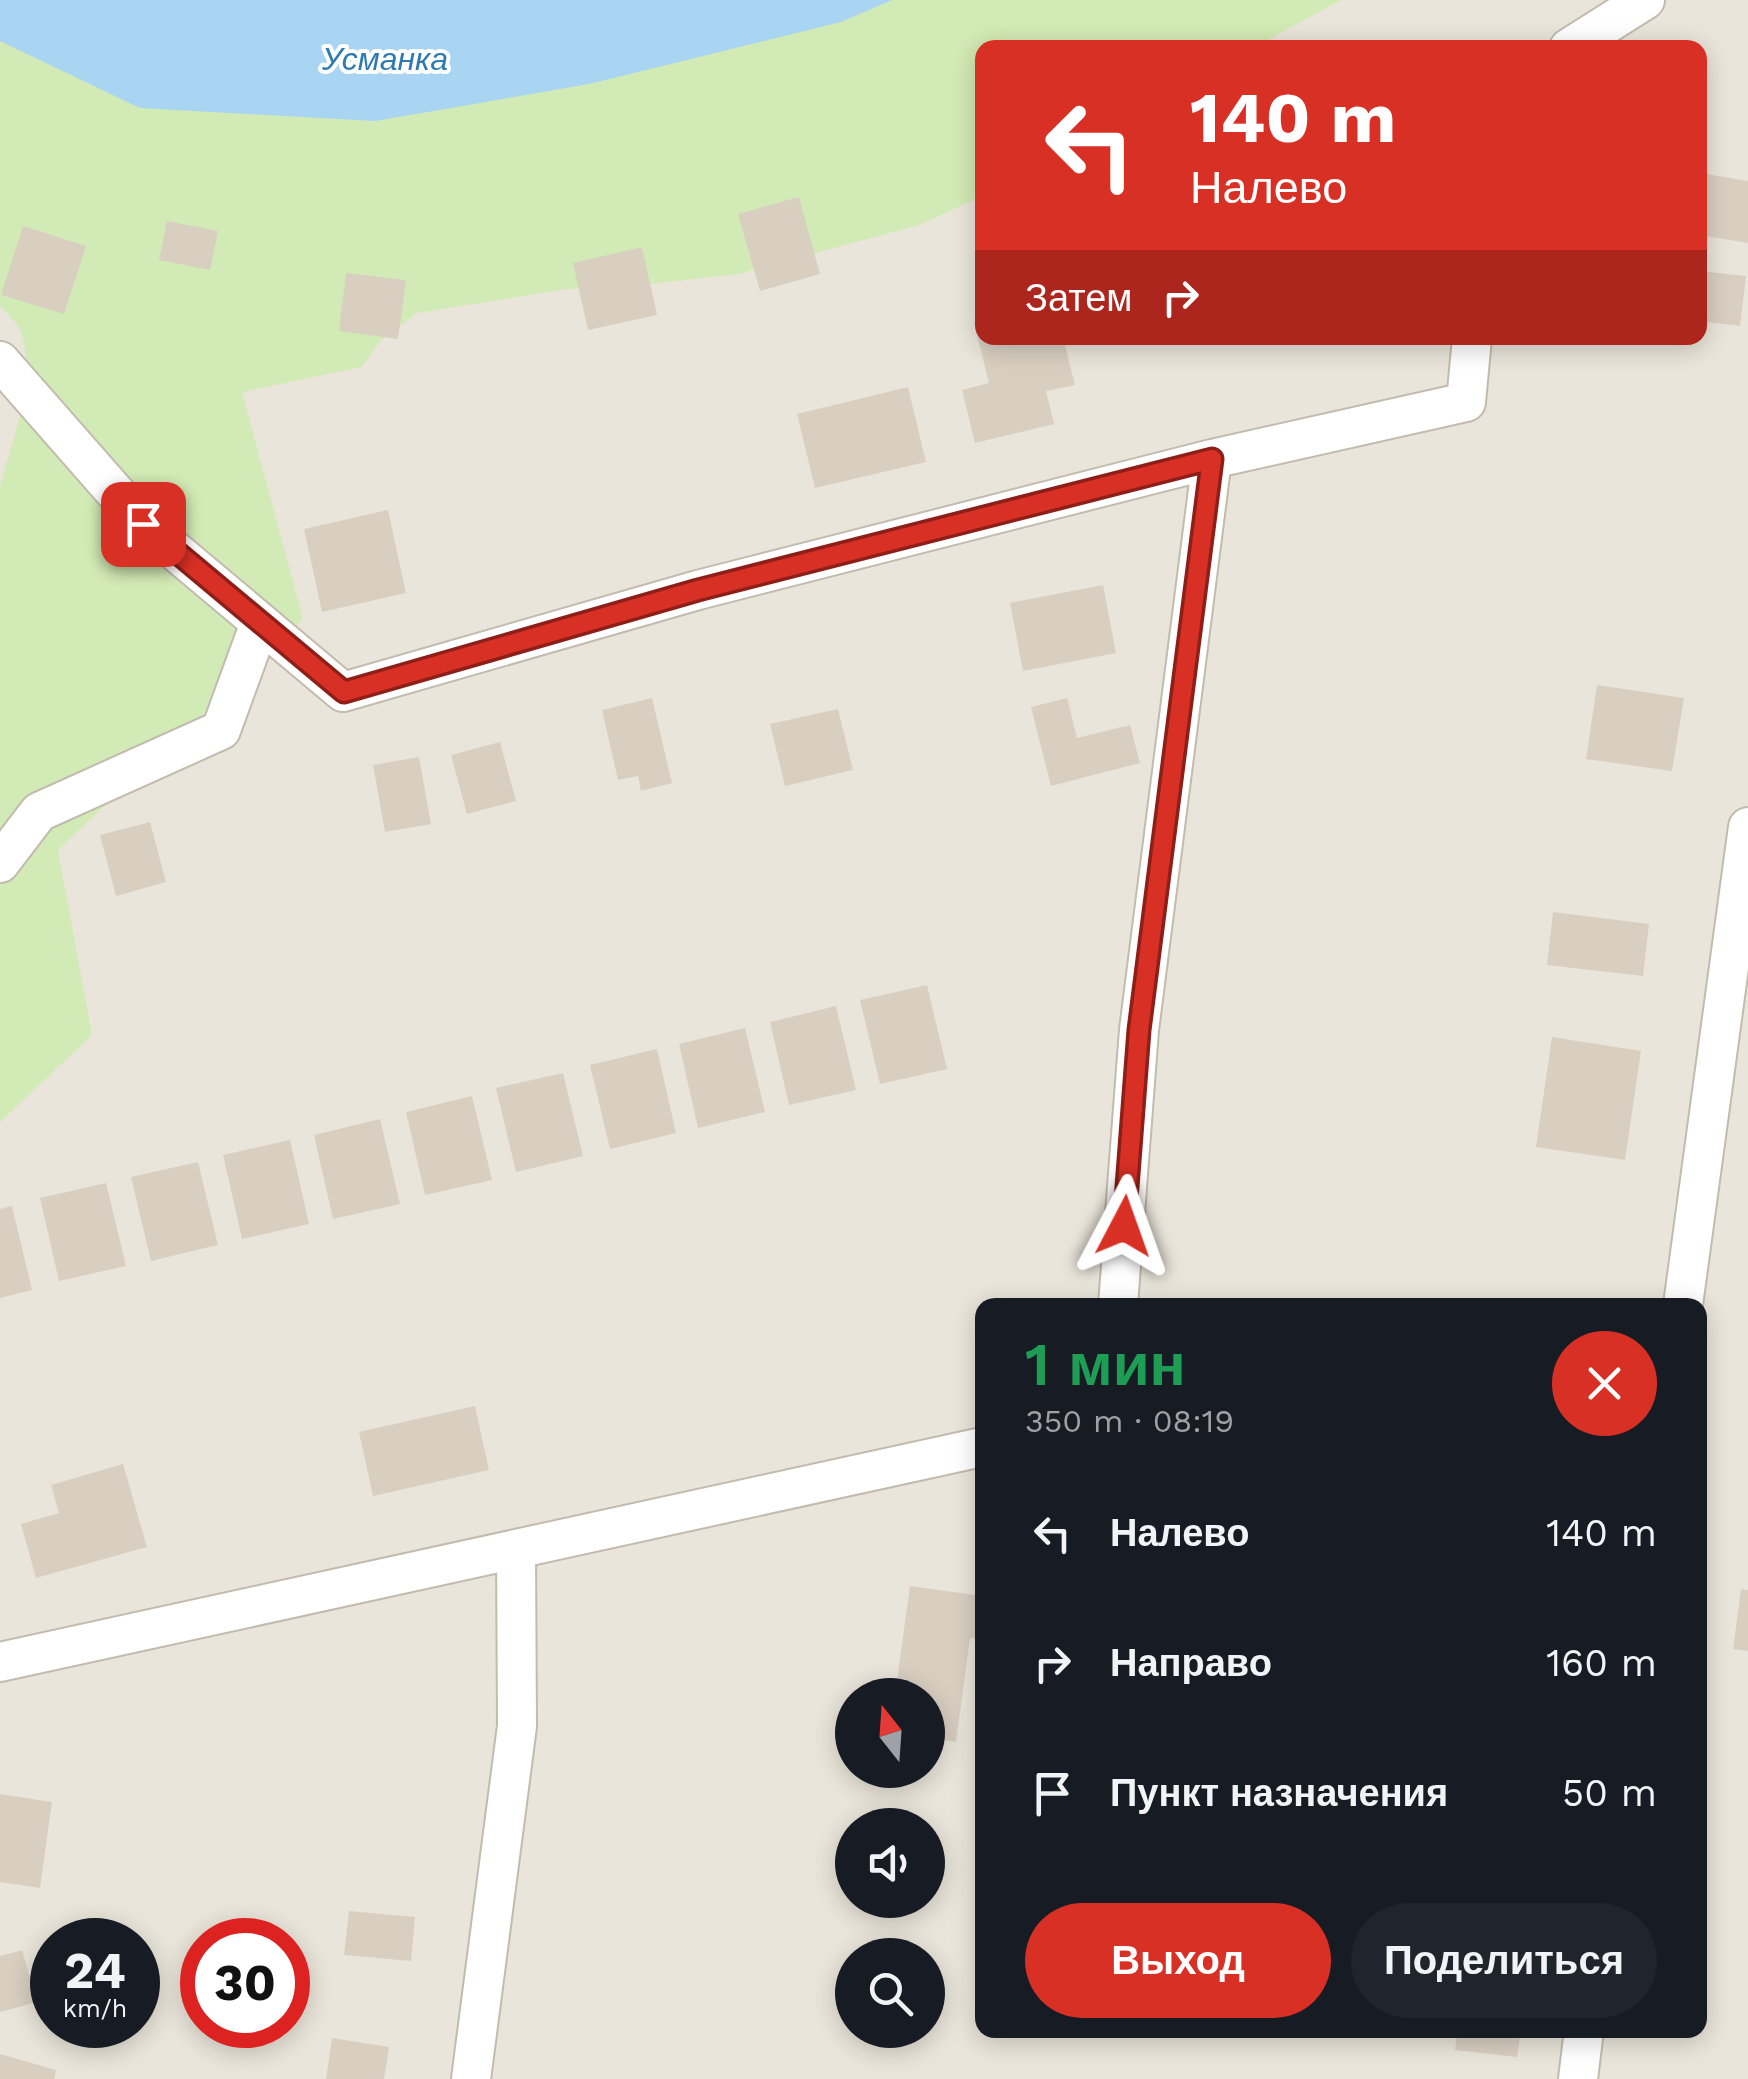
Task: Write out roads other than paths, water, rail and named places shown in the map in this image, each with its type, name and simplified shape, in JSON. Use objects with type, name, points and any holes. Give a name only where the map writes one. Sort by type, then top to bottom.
[{"type":"street","points":[[1581,40],[1645,0]]},
{"type":"street","points":[[0,361],[143,524],[344,692],[698,590],[1212,459],[1466,402],[1471,345]]},
{"type":"street","points":[[1119,1298],[1139,1030],[1212,459]]},
{"type":"street","points":[[0,863],[39,812],[221,730],[260,623]]},
{"type":"street","points":[[1684,1298],[1748,827]]},
{"type":"street","points":[[0,1662],[975,1449]]},
{"type":"street","points":[[471,2079],[517,1726],[516,1549]]},
{"type":"street","points":[[1578,2079],[1583,2038]]},
{"type":"water","name":"Усманка","points":[[0,0],[892,0],[841,22],[589,84],[375,121],[140,108],[0,41]]}]
